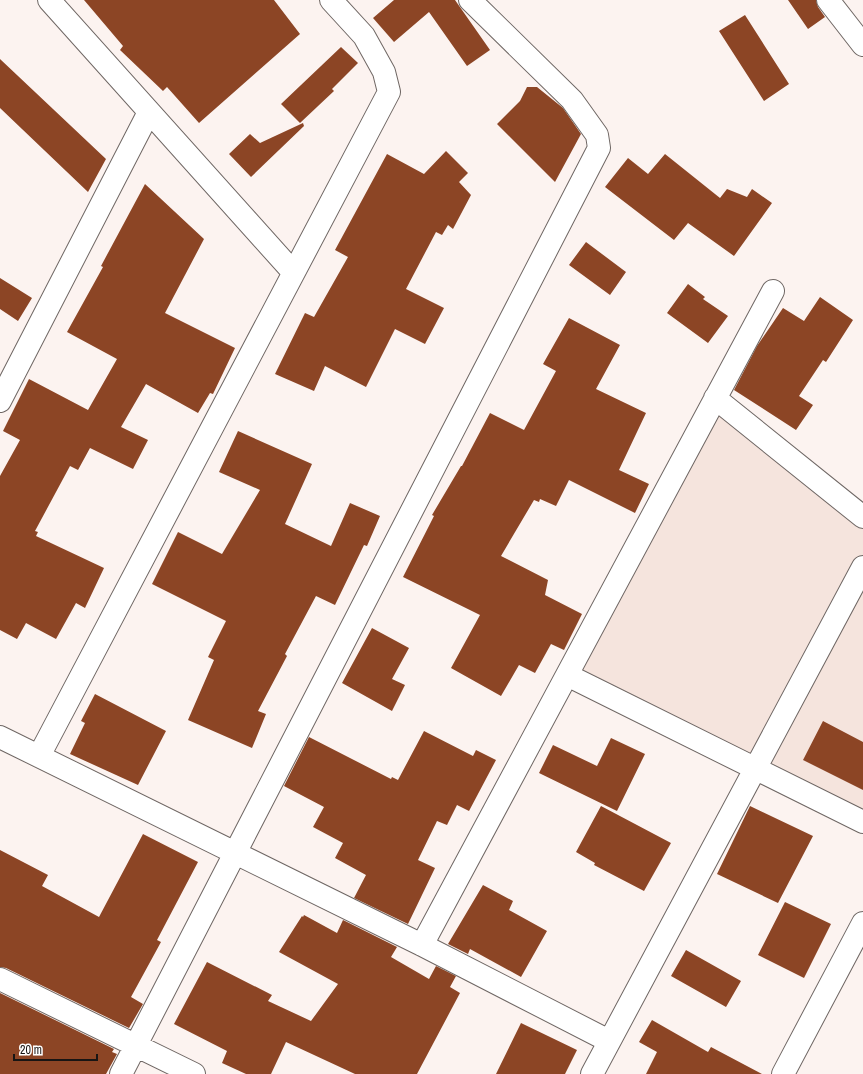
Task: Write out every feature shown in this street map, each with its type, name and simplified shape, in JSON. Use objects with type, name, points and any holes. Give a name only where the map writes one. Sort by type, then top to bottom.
[{"type":"street","points":[[49,0],[294,272]]},
{"type":"street","points":[[39,756],[389,92],[384,72],[364,36],[331,0]]},
{"type":"street","points":[[121,1074],[599,148],[597,135],[572,100],[470,0]]},
{"type":"street","points":[[828,0],[863,45]]},
{"type":"street","points":[[0,401],[149,112]]},
{"type":"street","points":[[422,945],[772,291]]},
{"type":"street","points":[[715,398],[863,517]]},
{"type":"street","points":[[592,1074],[863,567]]},
{"type":"street","points":[[567,675],[863,822]]},
{"type":"street","points":[[0,737],[422,945],[609,1041]]},
{"type":"street","points":[[783,1074],[863,923]]},
{"type":"street","points":[[0,979],[194,1074]]},
{"type":"shaded area","points":[[721,412],[863,528],[863,810],[582,671]]},
{"type":"building","points":[[84,0],[274,0],[300,34],[199,123],[167,87],[163,91],[120,50],[123,46]]},
{"type":"building","points":[[394,0],[455,0],[490,50],[467,66],[429,12],[394,42],[373,18]]},
{"type":"building","points":[[788,0],[816,0],[818,7],[825,17],[808,29]]},
{"type":"building","points":[[745,15],[789,84],[764,101],[719,31]]},
{"type":"building","points":[[341,47],[358,63],[332,89],[334,91],[300,123],[281,104]]},
{"type":"building","points":[[0,59],[106,159],[88,192],[0,108]]},
{"type":"building","points":[[527,87],[537,87],[563,108],[581,134],[555,182],[497,124],[520,101]]},
{"type":"building","points":[[303,123],[304,126],[251,177],[229,154],[250,134],[260,143]]},
{"type":"building","points":[[446,151],[468,173],[459,182],[471,195],[453,229],[448,225],[442,235],[436,232],[406,289],[444,308],[425,344],[395,329],[366,387],[325,366],[314,391],[275,374],[305,313],[314,317],[348,257],[335,250],[387,154],[424,174]]},
{"type":"building","points":[[665,154],[720,198],[727,189],[747,197],[752,189],[772,203],[734,256],[688,223],[674,240],[605,187],[628,158],[648,174]]},
{"type":"building","points":[[145,184],[204,239],[165,313],[235,348],[213,394],[210,393],[198,413],[146,384],[121,427],[148,440],[133,469],[90,448],[78,470],[70,466],[35,531],[38,532],[36,536],[104,568],[85,608],[76,603],[56,639],[26,623],[17,639],[0,630],[0,476],[20,440],[3,431],[29,379],[88,410],[117,359],[67,332],[103,267],[101,266]]},
{"type":"building","points":[[586,242],[626,272],[610,295],[569,265]]},
{"type":"building","points":[[0,278],[32,298],[18,321],[0,309]]},
{"type":"building","points":[[688,284],[705,297],[703,299],[728,316],[708,343],[667,313]]},
{"type":"building","points":[[820,297],[853,320],[826,362],[823,360],[799,396],[813,405],[796,430],[734,390],[757,346],[783,308],[804,321]]},
{"type":"building","points":[[569,318],[620,345],[596,389],[646,413],[619,470],[649,484],[635,513],[569,480],[556,506],[540,499],[539,502],[534,500],[501,556],[548,580],[545,595],[582,614],[564,650],[551,644],[535,673],[519,665],[501,696],[451,668],[480,615],[403,577],[434,516],[432,515],[462,466],[490,413],[524,430],[556,371],[543,364]]},
{"type":"building","points":[[238,431],[312,464],[285,524],[331,546],[350,503],[380,516],[367,546],[364,545],[335,605],[316,596],[285,654],[287,656],[258,711],[266,714],[252,748],[188,720],[214,660],[208,657],[226,621],[152,584],[178,532],[222,554],[260,490],[219,472]]},
{"type":"building","points":[[372,628],[409,648],[392,679],[405,685],[392,711],[342,683]]},
{"type":"building","points":[[95,694],[166,731],[138,785],[70,754],[85,723],[81,721]]},
{"type":"building","points":[[823,721],[863,742],[863,790],[803,760]]},
{"type":"building","points":[[424,731],[473,756],[476,750],[496,760],[469,811],[457,805],[447,825],[437,821],[418,860],[435,868],[408,924],[354,898],[366,875],[335,858],[343,843],[313,827],[324,807],[284,786],[309,737],[391,779],[392,777],[398,780]]},
{"type":"building","points":[[611,738],[645,754],[617,811],[539,773],[553,745],[597,766]]},
{"type":"building","points":[[601,806],[671,843],[644,891],[594,865],[595,863],[576,852]]},
{"type":"building","points":[[750,806],[813,836],[778,903],[717,874]]},
{"type":"building","points":[[143,834],[198,862],[157,940],[161,942],[131,997],[143,1004],[129,1028],[6,968],[0,967],[0,850],[48,875],[42,886],[99,917]]},
{"type":"building","points":[[483,885],[513,901],[509,910],[547,931],[521,977],[470,949],[468,954],[448,944]]},
{"type":"building","points":[[785,902],[831,924],[804,978],[758,955]]},
{"type":"building","points":[[304,915],[337,933],[343,920],[397,947],[391,957],[429,979],[436,966],[456,976],[450,987],[460,993],[417,1074],[355,1074],[286,1042],[271,1074],[246,1074],[222,1063],[227,1051],[174,1024],[207,962],[272,995],[268,1001],[311,1021],[338,984],[279,952]]},
{"type":"building","points":[[686,950],[741,981],[726,1007],[671,976]]},
{"type":"building","points":[[0,993],[114,1049],[112,1052],[117,1054],[106,1074],[0,1074]]},
{"type":"building","points":[[652,1020],[708,1052],[711,1047],[762,1074],[646,1074],[657,1052],[639,1042]]},
{"type":"building","points":[[521,1023],[577,1050],[565,1074],[496,1074]]}]
